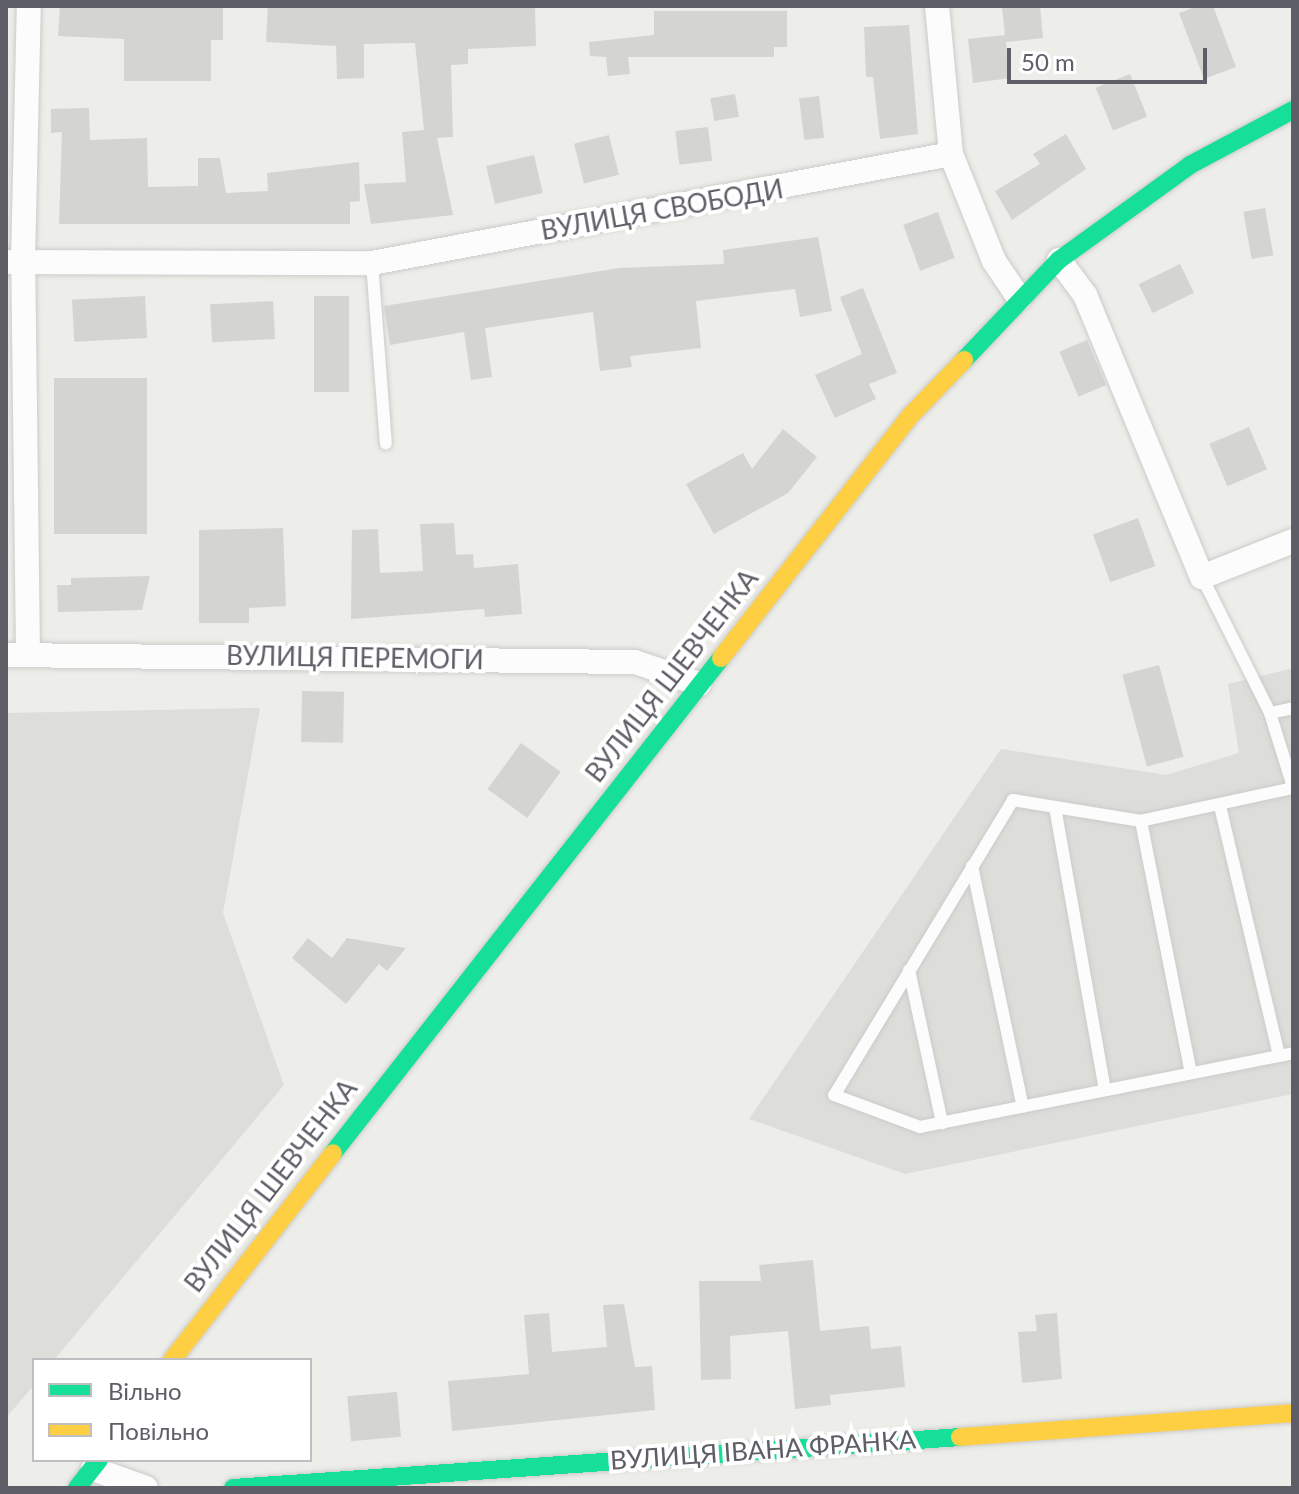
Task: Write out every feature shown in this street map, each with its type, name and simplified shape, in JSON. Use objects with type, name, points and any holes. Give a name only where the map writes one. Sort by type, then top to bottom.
[{"type":"main road","name":"ВУЛИЦЯ ШЕВЧЕНКА","points":[[174,1358],[910,416],[1019,298],[1059,260],[1190,165],[1293,110]]},
{"type":"main road","name":"ВУЛИЦЯ ІВАНА ФРАНКА","points":[[233,1488],[469,1480],[1293,1413]]},
{"type":"street","points":[[17,654],[15,262],[29,6]]},
{"type":"street","points":[[937,6],[951,154],[994,261],[1019,298]]},
{"type":"street","name":"ВУЛИЦЯ СВОБОДИ","points":[[15,262],[372,263],[951,154]]},
{"type":"street","points":[[1059,260],[1085,295],[1202,577],[1293,541]]},
{"type":"street","name":"ВУЛИЦЯ ПЕРЕМОГИ","points":[[17,654],[635,662],[699,684]]},
{"type":"street","points":[[90,1472],[146,1488]]},
{"type":"lane","points":[[372,263],[386,443]]},
{"type":"lane","points":[[1202,577],[1270,713],[1293,788],[1141,821],[1013,800],[834,1095],[920,1127],[1293,1053]]},
{"type":"lane","points":[[1270,713],[1293,708]]},
{"type":"lane","points":[[1220,806],[1279,1056]]},
{"type":"lane","points":[[1055,807],[1105,1090]]},
{"type":"lane","points":[[1141,821],[1191,1073]]},
{"type":"lane","points":[[972,866],[1023,1107]]},
{"type":"lane","points":[[909,970],[942,1123]]},
{"type":"shaded area","points":[[1293,668],[1293,1094],[905,1174],[749,1119],[1001,749],[1166,775],[1239,753],[1228,684]]},
{"type":"shaded area","points":[[260,708],[223,913],[284,1085],[56,1358],[32,1358],[32,1387],[6,1418],[6,713]]},
{"type":"building","points":[[60,6],[223,6],[223,40],[211,40],[211,81],[124,81],[124,39],[58,36]]},
{"type":"building","points":[[268,6],[535,7],[536,46],[468,49],[468,64],[451,65],[453,137],[437,138],[453,215],[371,224],[364,184],[406,182],[402,132],[424,130],[415,43],[364,44],[364,78],[337,79],[336,46],[266,42]]},
{"type":"building","points":[[1040,6],[1043,38],[1006,42],[1010,78],[973,83],[968,39],[1005,35],[1002,8]]},
{"type":"building","points":[[1198,6],[1213,6],[1236,67],[1204,79],[1179,13]]},
{"type":"building","points":[[654,11],[787,11],[787,47],[774,47],[774,57],[628,57],[630,74],[608,76],[606,57],[590,56],[589,42],[654,35]]},
{"type":"building","points":[[909,25],[918,134],[880,139],[873,77],[866,77],[864,27]]},
{"type":"building","points":[[1130,74],[1147,117],[1113,131],[1096,88]]},
{"type":"building","points":[[735,94],[739,117],[714,121],[710,98]]},
{"type":"building","points":[[819,96],[824,138],[804,140],[799,98]]},
{"type":"building","points":[[89,108],[90,140],[147,138],[148,187],[198,186],[198,158],[220,158],[226,193],[268,191],[267,173],[359,162],[360,201],[350,202],[350,224],[59,224],[62,132],[51,133],[51,109]]},
{"type":"building","points":[[708,127],[712,161],[679,165],[675,131]]},
{"type":"building","points":[[1066,134],[1086,169],[1012,220],[995,191],[1040,164],[1033,154]]},
{"type":"building","points":[[609,135],[619,175],[584,183],[574,144]]},
{"type":"building","points":[[534,155],[543,193],[495,204],[486,166]]},
{"type":"building","points":[[1265,208],[1273,255],[1252,259],[1243,212]]},
{"type":"building","points":[[938,212],[955,258],[920,271],[903,225]]},
{"type":"building","points":[[818,237],[832,311],[800,317],[795,289],[696,301],[701,348],[630,356],[632,367],[600,371],[593,312],[485,328],[492,377],[471,380],[464,332],[390,345],[384,306],[619,268],[724,264],[723,250]]},
{"type":"building","points":[[1180,264],[1194,293],[1153,313],[1139,284]]},
{"type":"building","points":[[863,288],[897,373],[869,384],[876,399],[835,418],[815,375],[862,354],[840,297]]},
{"type":"building","points":[[145,296],[147,338],[74,342],[72,300]]},
{"type":"building","points":[[314,296],[349,296],[349,392],[314,392]]},
{"type":"building","points":[[273,301],[275,339],[212,342],[210,304]]},
{"type":"building","points":[[1087,340],[1106,385],[1079,397],[1059,352]]},
{"type":"building","points":[[54,378],[147,378],[147,534],[54,534]]},
{"type":"building","points":[[1249,427],[1267,469],[1227,486],[1209,444]]},
{"type":"building","points":[[783,429],[817,457],[788,493],[714,534],[686,484],[743,453],[752,469]]},
{"type":"building","points":[[1138,518],[1155,566],[1110,582],[1093,534]]},
{"type":"building","points":[[454,523],[456,555],[473,554],[474,568],[518,564],[522,614],[485,617],[484,609],[351,619],[352,530],[378,529],[380,573],[423,571],[420,524]]},
{"type":"building","points":[[283,528],[286,606],[249,608],[249,623],[199,623],[199,530]]},
{"type":"building","points":[[150,576],[142,610],[58,612],[57,585],[71,585],[71,578]]},
{"type":"building","points":[[1159,665],[1184,757],[1147,767],[1122,675]]},
{"type":"building","points":[[302,691],[344,692],[343,743],[301,742]]},
{"type":"building","points":[[521,743],[561,772],[527,818],[487,789]]},
{"type":"building","points":[[308,938],[332,958],[347,938],[406,948],[387,971],[379,964],[346,1004],[292,958]]},
{"type":"building","points":[[813,1260],[820,1331],[869,1326],[871,1349],[901,1346],[905,1387],[830,1395],[831,1405],[795,1409],[788,1331],[730,1336],[731,1379],[701,1380],[699,1281],[761,1281],[759,1265]]},
{"type":"building","points":[[624,1304],[635,1367],[652,1366],[655,1410],[452,1431],[448,1381],[529,1374],[524,1315],[549,1313],[552,1352],[607,1347],[603,1305]]},
{"type":"building","points":[[1057,1313],[1062,1379],[1022,1383],[1018,1332],[1037,1331],[1035,1315]]},
{"type":"building","points":[[397,1392],[401,1437],[351,1441],[347,1396]]},
{"type":"traffic: fast","points":[[964,360],[1059,260],[1190,165],[1293,110]]},
{"type":"traffic: fast","points":[[333,1153],[721,658]]},
{"type":"traffic: fast","points":[[233,1488],[960,1437]]},
{"type":"traffic: fast","points":[[77,1488],[97,1462]]},
{"type":"traffic: slow","points":[[721,658],[910,416],[964,360]]},
{"type":"traffic: slow","points":[[174,1358],[333,1153]]},
{"type":"traffic: slow","points":[[960,1437],[1293,1413]]}]
